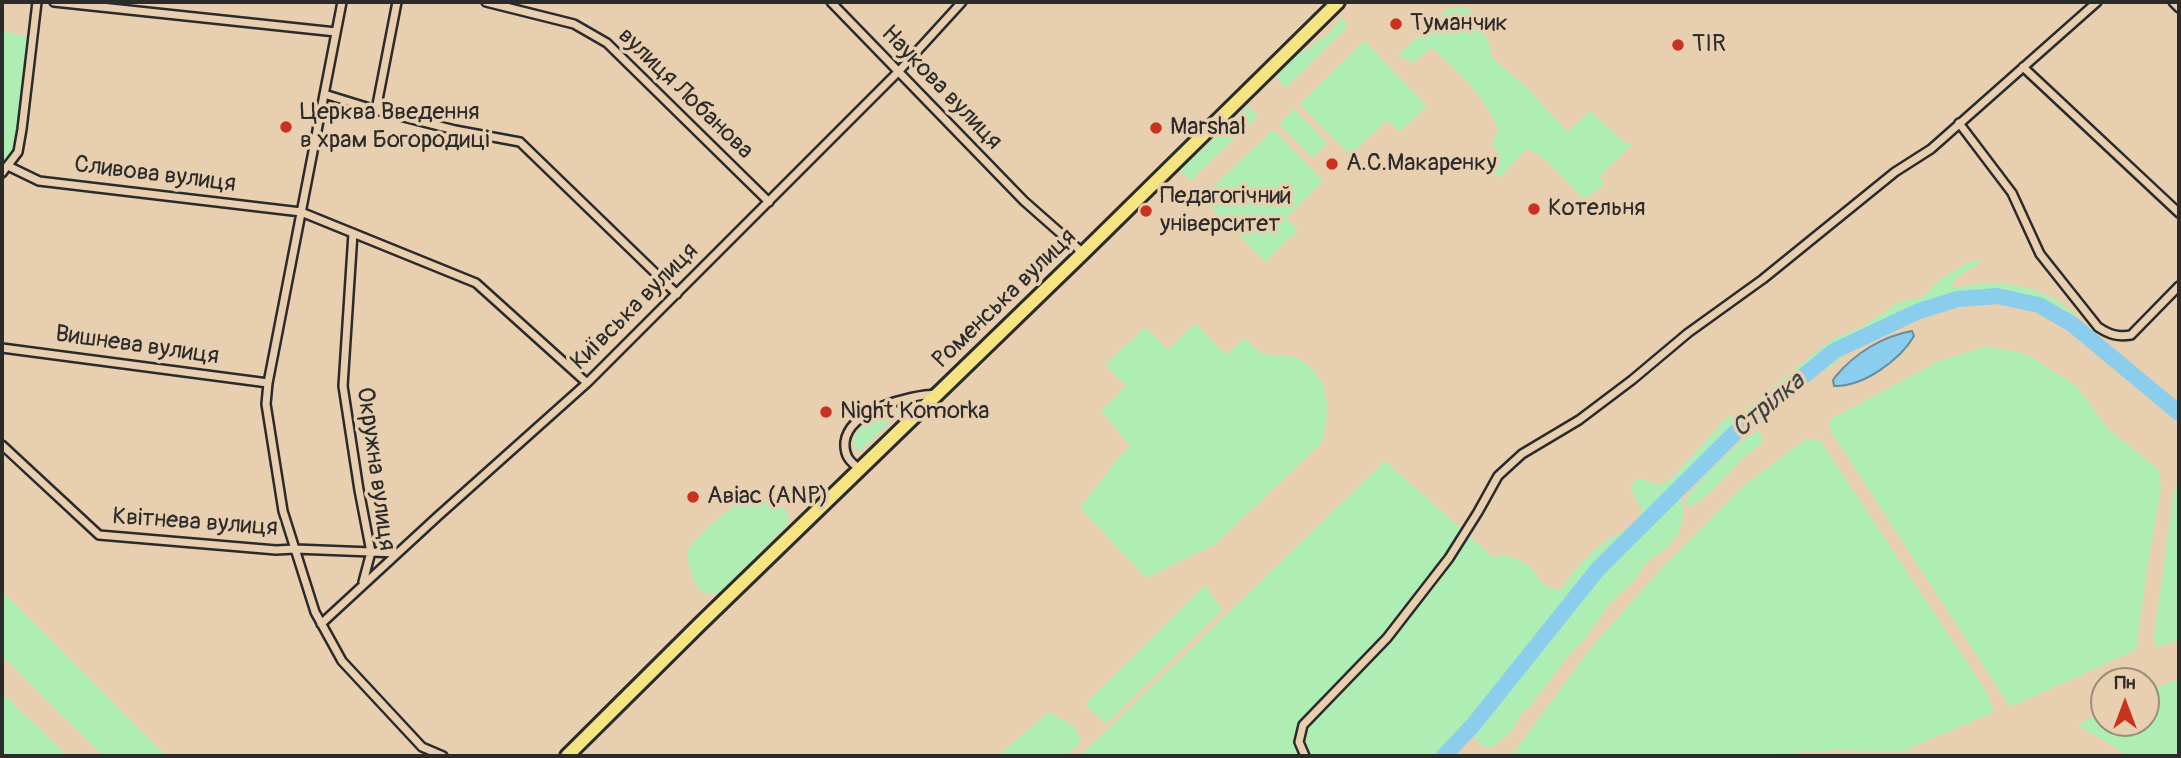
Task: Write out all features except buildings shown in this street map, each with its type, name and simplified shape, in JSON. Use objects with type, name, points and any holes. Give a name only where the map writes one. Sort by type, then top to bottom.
[{"type":"main road","name":"Роменська вулиця","points":[[567,755],[1338,2]]},
{"type":"street","points":[[2,173],[18,152],[37,2]]},
{"type":"street","points":[[54,2],[336,32]]},
{"type":"street","points":[[342,2],[266,404],[283,511],[321,624],[342,661],[422,747],[443,756]]},
{"type":"street","points":[[376,110],[397,2]]},
{"type":"street","name":"вулиця Лобанова","points":[[486,2],[574,24],[607,43],[769,202]]},
{"type":"street","name":"Наукова вулиця","points":[[831,2],[1024,201],[1083,253]]},
{"type":"street","name":"Київська вулиця","points":[[321,624],[587,383],[899,71],[962,2]]},
{"type":"street","points":[[1305,756],[1299,742],[1303,725],[1387,638],[1449,558],[1479,512],[1498,476],[1522,454],[1579,420],[1632,380],[1688,332],[1763,279],[1895,172],[1931,149],[2097,2]]},
{"type":"street","points":[[2174,2],[2179,8]]},
{"type":"street","points":[[2023,67],[2179,213]]},
{"type":"street","points":[[324,94],[455,130],[520,142],[677,294]]},
{"type":"street","points":[[1959,123],[2012,193],[2040,254],[2098,327],[2108,334],[2120,337],[2131,335],[2179,286]]},
{"type":"street","name":"Сливова вулиця","points":[[8,166],[39,181],[301,212],[476,282],[587,383]]},
{"type":"street","name":"Окружна вулиця","points":[[353,233],[343,386],[371,552],[363,584]]},
{"type":"street","name":"Вишнева вулиця","points":[[2,348],[268,383]]},
{"type":"street","points":[[860,469],[848,460],[845,449],[849,428],[873,411],[890,404],[913,396],[937,394]]},
{"type":"street","name":"Квітнева вулиця","points":[[2,445],[99,535],[276,550],[398,553]]},
{"type":"green space","points":[[1467,7],[1485,33],[1493,58],[1528,89],[1568,132],[1590,111],[1624,142],[1633,144],[1600,176],[1604,185],[1582,201],[1580,195],[1542,157],[1527,149],[1500,177],[1488,174],[1498,153],[1492,145],[1498,130],[1478,95],[1432,48],[1413,63],[1398,55],[1446,10]]},
{"type":"green space","points":[[1339,16],[1346,20],[1346,29],[1285,88],[1276,77],[1299,53],[1308,50],[1330,33],[1340,20]]},
{"type":"green space","points":[[2,31],[34,38],[18,152],[2,173]]},
{"type":"green space","points":[[1364,41],[1427,106],[1400,132],[1387,120],[1350,155],[1300,104]]},
{"type":"green space","points":[[1248,106],[1258,116],[1190,181],[1180,170]]},
{"type":"green space","points":[[1294,109],[1327,143],[1312,158],[1279,124]]},
{"type":"green space","points":[[1273,129],[1323,181],[1286,218],[1298,230],[1265,262],[1202,198]]},
{"type":"green space","points":[[1976,260],[1981,262],[1956,278],[1952,287],[1998,283],[2040,292],[2065,306],[2084,326],[2032,299],[2010,294],[1988,294],[1910,318],[1856,346],[1830,367],[1805,379],[1793,391],[1747,423],[1736,435],[1726,439],[1718,457],[1681,494],[1684,515],[1678,535],[1664,550],[1648,561],[1633,582],[1608,606],[1585,639],[1569,655],[1529,708],[1522,712],[1512,731],[1492,748],[1486,748],[1475,738],[1468,738],[1453,756],[1080,756],[1385,461],[1494,558],[1502,554],[1522,562],[1530,567],[1543,584],[1553,589],[1561,589],[1587,557],[1636,520],[1642,509],[1631,486],[1637,478],[1655,484],[1667,482],[1726,418],[1745,410],[1818,350],[1835,338],[1863,326],[1899,302],[1923,297],[1939,280]]},
{"type":"green space","points":[[1195,323],[1226,355],[1244,338],[1262,353],[1286,355],[1301,360],[1312,368],[1319,378],[1327,402],[1325,430],[1322,443],[1214,545],[1146,578],[1080,508],[1130,446],[1101,411],[1126,386],[1105,365],[1145,327],[1168,350]]},
{"type":"green space","points":[[1987,346],[2026,354],[2077,386],[2107,428],[2158,469],[2161,488],[2136,650],[2098,667],[2090,667],[2090,671],[2010,707],[1832,433],[1829,420],[1939,361]]},
{"type":"green space","points":[[900,409],[901,411],[859,452],[856,450],[854,442],[860,428]]},
{"type":"green space","points":[[1759,431],[1762,435],[1761,445],[1743,458],[1711,492],[1688,507],[1685,500],[1708,473],[1730,451]]},
{"type":"green space","points":[[1806,439],[1819,439],[1987,693],[1994,712],[1901,752],[1836,750],[1748,756],[1511,756],[1590,649],[1661,569],[1743,486]]},
{"type":"green space","points":[[2178,483],[2179,641],[2156,647],[2154,637],[2174,490]]},
{"type":"green space","points":[[752,499],[781,506],[789,515],[788,524],[720,593],[703,592],[696,585],[690,568],[690,547],[736,504]]},
{"type":"green space","points":[[1205,585],[1222,610],[1106,724],[1085,704]]},
{"type":"green space","points":[[2,591],[166,756],[103,756],[2,656]]},
{"type":"green space","points":[[2179,679],[2179,756],[2129,756],[2097,737],[2160,737],[2160,686]]},
{"type":"green space","points":[[2,693],[68,756],[2,756]]},
{"type":"green space","points":[[1049,712],[1075,727],[1081,742],[1066,756],[997,756]]},
{"type":"green space","points":[[2090,719],[2090,733],[2077,725]]},
{"type":"water","points":[[1912,331],[1914,336],[1908,345],[1890,363],[1857,382],[1834,386],[1833,380],[1836,376],[1861,353],[1880,341]]},
{"type":"waterway","name":"Стрілка","points":[[1444,756],[1474,724],[1598,569],[1739,429],[1834,351],[1919,311],[1958,299],[1997,296],[2039,305],[2072,324],[2179,413]]},
{"type":"place","name":"Туманчик","points":[[1396,24]]},
{"type":"place","name":"TIR","points":[[1678,45]]},
{"type":"place","name":"Церква Введення в храм Богородиці","points":[[286,127]]},
{"type":"place","name":"Marshal","points":[[1156,128]]},
{"type":"place","name":"А.С.Макаренку","points":[[1332,164]]},
{"type":"place","name":"Котельня","points":[[1534,209]]},
{"type":"place","name":"Педагогічний університет","points":[[1146,211]]},
{"type":"place","name":"Night Komorka","points":[[826,412]]},
{"type":"place","name":"Авіас (ANP)","points":[[693,497]]}]
